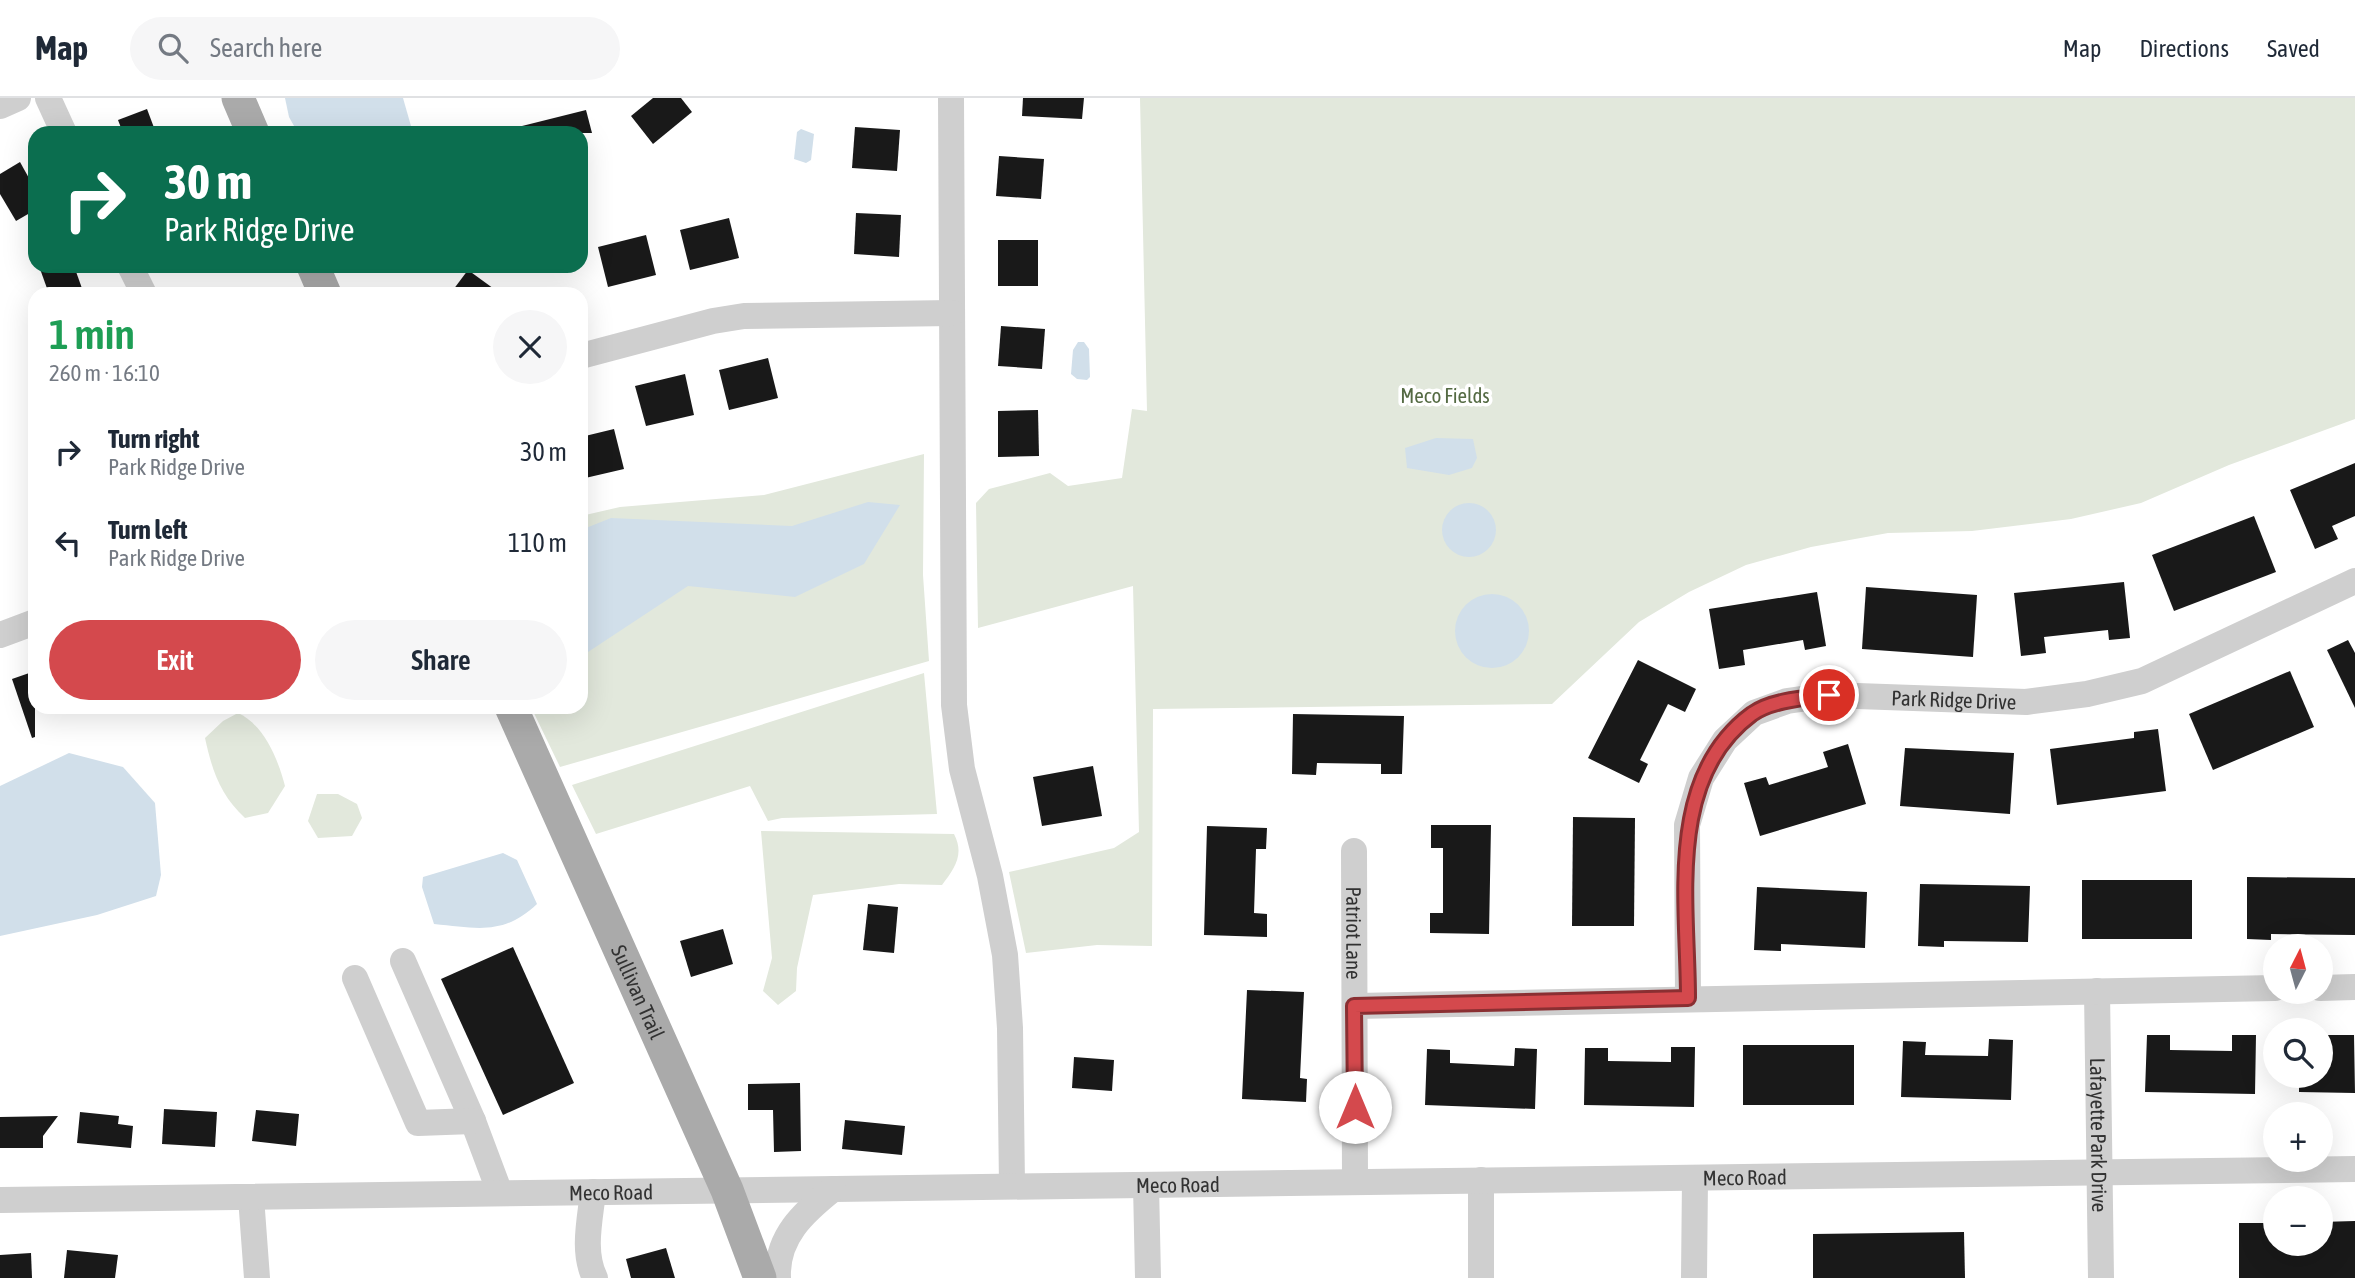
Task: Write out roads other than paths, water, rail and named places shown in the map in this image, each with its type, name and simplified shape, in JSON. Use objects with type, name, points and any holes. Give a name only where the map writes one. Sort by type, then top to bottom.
[{"type":"main road","points":[[238,98],[250,126]]},
{"type":"main road","name":"Sullivan Trail","points":[[513,714],[727,1190],[760,1278]]},
{"type":"street","points":[[0,106],[18,98]]},
{"type":"street","points":[[48,98],[61,126]]},
{"type":"street","points":[[951,98],[954,705],[962,769],[990,876],[1005,955],[1010,1028],[1012,1186]]},
{"type":"street","points":[[588,354],[713,321],[744,316],[952,313]]},
{"type":"street","name":"Park Ridge Drive","points":[[1688,998],[1687,825],[1701,778],[1725,740],[1754,713],[1787,701],[1829,695],[2026,702],[2087,694],[2142,681],[2355,581]]},
{"type":"street","points":[[0,635],[28,625]]},
{"type":"street","name":"Patriot Lane","points":[[1354,851],[1355,1182]]},
{"type":"street","points":[[403,961],[473,1121],[500,1193]]},
{"type":"street","points":[[355,978],[418,1123],[473,1121]]},
{"type":"street","points":[[2333,988],[2355,987]]},
{"type":"street","points":[[1354,1006],[2263,988]]},
{"type":"street","name":"Lafayette Park Drive","points":[[2097,991],[2101,1278]]},
{"type":"street","name":"Meco Road","points":[[0,1200],[2355,1169]]},
{"type":"street","points":[[1694,1278],[1695,1178]]},
{"type":"street","points":[[1481,1180],[1481,1278]]},
{"type":"street","points":[[1146,1185],[1148,1278]]},
{"type":"street","points":[[778,1278],[785,1240],[803,1213],[833,1189]]},
{"type":"street","points":[[593,1192],[588,1239],[591,1269],[596,1278]]},
{"type":"street","points":[[251,1197],[257,1278]]},
{"type":"park label","name":"Meco Fields","points":[[1445,395]]}]
